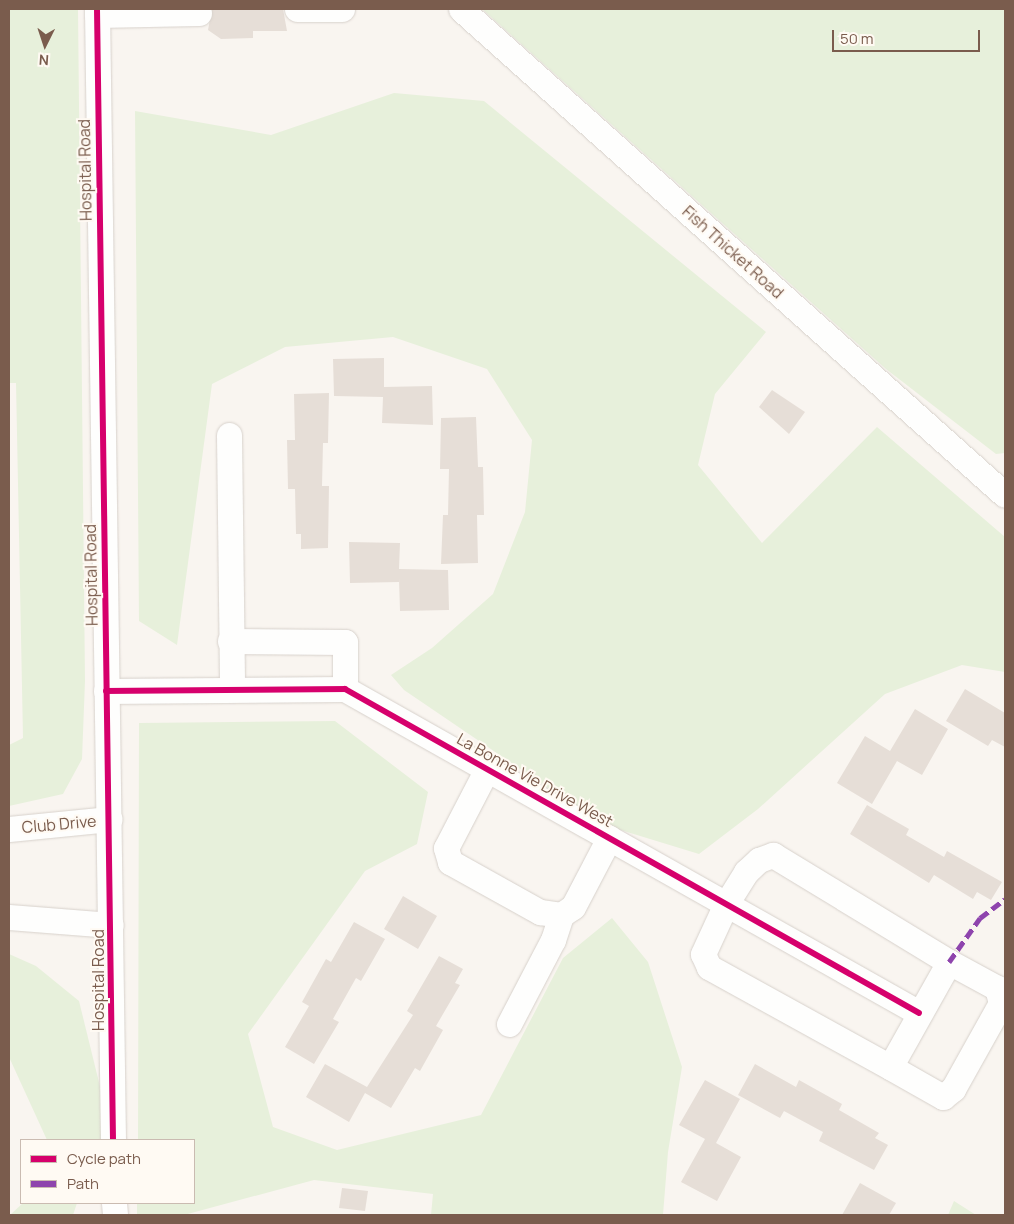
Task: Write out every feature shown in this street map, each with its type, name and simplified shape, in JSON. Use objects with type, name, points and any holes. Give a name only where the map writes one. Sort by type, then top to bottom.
[{"type":"street","points":[[297,9],[342,9]]},
{"type":"street","name":"Fish Thicket Road","points":[[461,9],[1005,495]]},
{"type":"street","points":[[97,12],[198,13]]},
{"type":"street","name":"Hospital Road","points":[[97,12],[106,691],[110,819],[113,1139]]},
{"type":"street","points":[[230,435],[230,641],[232,689]]},
{"type":"street","points":[[230,641],[345,642],[345,689]]},
{"type":"street","name":"La Bonne Vie Drive West","points":[[106,691],[345,689],[919,1013]]},
{"type":"street","points":[[487,768],[446,848],[450,862],[540,912],[561,915]]},
{"type":"street","name":"Club Drive","points":[[9,828],[110,819]]},
{"type":"street","points":[[509,1024],[553,940],[561,915],[573,907],[608,838]]},
{"type":"street","points":[[773,855],[950,962],[997,988],[1001,1003],[953,1089],[943,1096],[709,967],[703,954],[726,904],[746,872],[759,860],[773,855]]},
{"type":"street","points":[[9,917],[111,925]]},
{"type":"street","points":[[890,1067],[919,1013],[950,962]]},
{"type":"green space","points":[[9,9],[78,9],[85,681],[82,759],[63,794],[9,806],[9,745],[23,738],[16,383],[9,383]]},
{"type":"green space","points":[[482,9],[1005,9],[1005,453],[996,454],[886,369]]},
{"type":"green space","points":[[394,93],[484,101],[766,332],[715,394],[698,465],[762,543],[877,427],[1005,537],[1005,672],[962,665],[885,694],[758,809],[699,854],[601,824],[404,690],[391,675],[432,648],[493,594],[525,512],[532,440],[487,369],[393,337],[285,347],[212,384],[177,645],[139,621],[135,111],[271,135]]},
{"type":"green space","points":[[335,721],[428,792],[417,844],[365,871],[248,1034],[273,1127],[337,1150],[481,1115],[563,958],[612,918],[648,962],[682,1067],[668,1152],[663,1215],[431,1215],[433,1194],[314,1180],[184,1215],[137,1215],[137,1204],[195,1204],[195,1139],[138,1139],[139,723]]},
{"type":"green space","points":[[9,954],[36,966],[79,1001],[107,1115],[101,1139],[47,1139],[9,1057]]},
{"type":"green space","points":[[954,1201],[976,1215],[948,1215]]},
{"type":"green space","points":[[22,1204],[77,1204],[73,1215],[10,1215]]},
{"type":"building","points":[[212,9],[283,9],[287,31],[253,31],[253,38],[221,39],[208,30]]},
{"type":"building","points":[[384,358],[384,387],[432,386],[433,425],[382,423],[383,397],[334,396],[333,359]]},
{"type":"building","points":[[772,390],[805,412],[789,434],[759,407]]},
{"type":"building","points":[[329,393],[328,443],[323,443],[322,486],[329,486],[328,548],[301,549],[301,534],[296,534],[295,489],[288,489],[287,440],[295,440],[294,394]]},
{"type":"building","points":[[476,417],[478,467],[483,467],[484,515],[477,515],[478,563],[441,564],[443,515],[448,515],[449,469],[440,469],[441,418]]},
{"type":"building","points":[[349,542],[400,543],[399,569],[448,570],[449,610],[400,611],[399,578],[399,582],[350,583]]},
{"type":"building","points":[[965,689],[1005,713],[1005,747],[992,740],[988,746],[946,721]]},
{"type":"building","points":[[915,709],[948,729],[922,775],[897,761],[872,804],[837,783],[865,736],[890,751]]},
{"type":"building","points":[[867,805],[909,829],[906,835],[944,857],[947,851],[1002,882],[991,900],[977,892],[973,899],[934,875],[929,883],[850,834]]},
{"type":"building","points":[[403,896],[437,916],[418,949],[384,929]]},
{"type":"building","points":[[354,922],[385,939],[361,981],[356,978],[333,1019],[339,1022],[314,1064],[285,1047],[309,1006],[302,1002],[326,959],[331,962]]},
{"type":"building","points":[[439,956],[463,969],[455,983],[460,985],[436,1026],[443,1030],[420,1071],[415,1068],[391,1108],[365,1093],[349,1122],[306,1097],[325,1064],[367,1087],[413,1015],[407,1011]]},
{"type":"building","points":[[755,1064],[796,1087],[799,1080],[842,1104],[839,1110],[879,1133],[875,1138],[888,1145],[874,1170],[819,1141],[823,1132],[784,1111],[780,1118],[738,1095]]},
{"type":"building","points":[[705,1080],[740,1099],[716,1143],[741,1157],[717,1201],[681,1182],[705,1139],[679,1125]]},
{"type":"building","points":[[860,1183],[896,1203],[889,1215],[842,1215]]},
{"type":"building","points":[[342,1188],[368,1191],[365,1211],[339,1208]]},
{"type":"marked path","points":[[949,962],[980,918],[1005,899]]},
{"type":"cycle path","points":[[97,9],[113,1139]]},
{"type":"cycle path","points":[[106,691],[345,689],[919,1013]]}]
